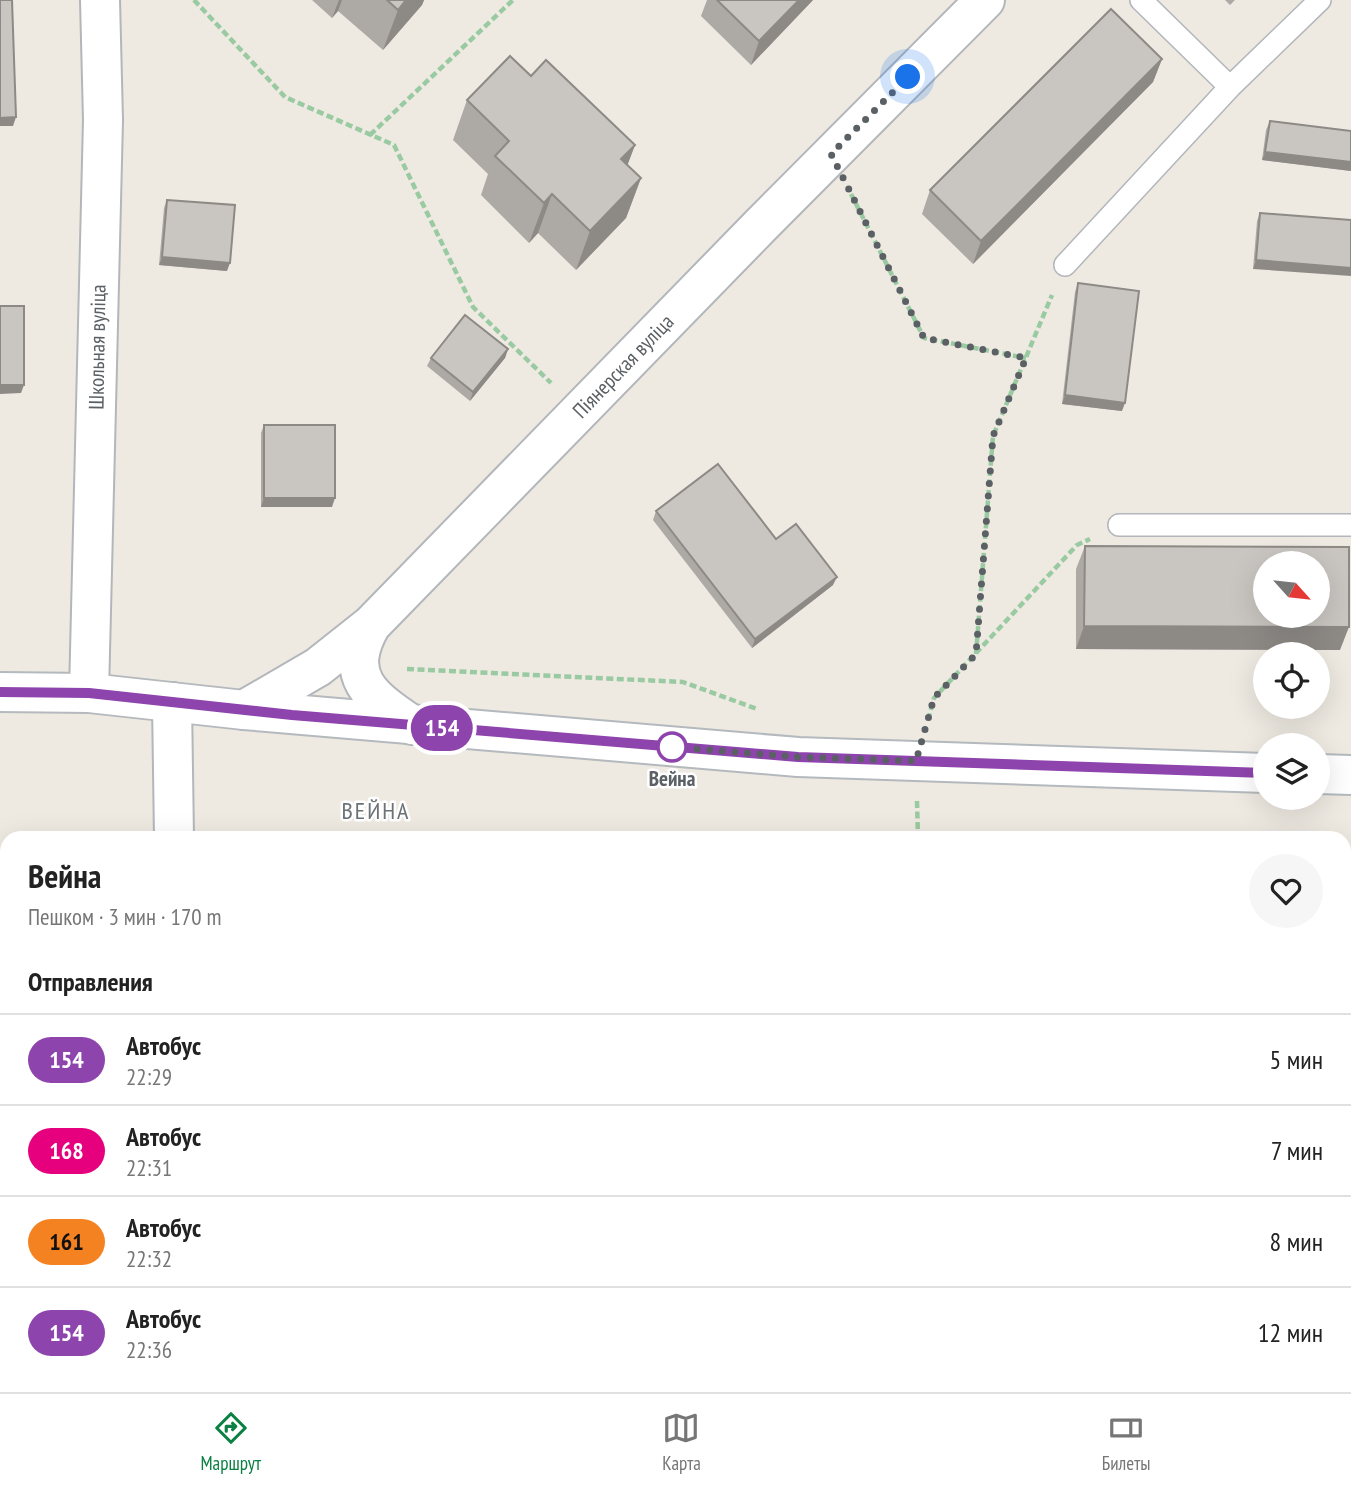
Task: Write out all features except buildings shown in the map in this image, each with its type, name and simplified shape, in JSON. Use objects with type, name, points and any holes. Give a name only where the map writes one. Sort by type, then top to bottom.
[{"type":"street","name":"Школьная вуліца","points":[[89,693],[103,120],[100,0]]},
{"type":"street","name":"Піянерская вуліца","points":[[244,710],[318,667],[371,625],[985,0]]},
{"type":"street","points":[[371,625],[359,650],[358,667],[363,681],[385,707],[412,725]]},
{"type":"street","points":[[0,692],[89,693],[244,710],[798,757],[1253,773]]},
{"type":"street","points":[[172,702],[174,831]]},
{"type":"street","points":[[1330,774],[1351,775]]},
{"type":"lane","points":[[1141,0],[1230,87]]},
{"type":"lane","points":[[1065,265],[1230,87],[1320,0]]},
{"type":"lane","points":[[1119,525],[1351,525]]},
{"type":"path","points":[[194,0],[285,97],[394,145],[473,307],[579,411]]},
{"type":"path","points":[[370,135],[513,0]]},
{"type":"path","points":[[831,154],[924,338],[1026,358]]},
{"type":"path","points":[[976,654],[993,436],[1065,265]]},
{"type":"path","points":[[916,761],[934,698],[1077,544],[1119,525]]},
{"type":"path","points":[[358,667],[682,682],[758,709]]},
{"type":"bus line","name":"154","points":[[0,692],[89,693],[292,715],[798,757],[1253,773]]},
{"type":"place","name":"Вейна","points":[[672,747]]},
{"type":"district","name":"ВЕЙНА","points":[[376,810]]},
{"type":"route","points":[[672,747],[798,757],[916,761],[934,698],[976,654],[993,436],[1026,358],[924,338],[831,154],[908,77]]}]
